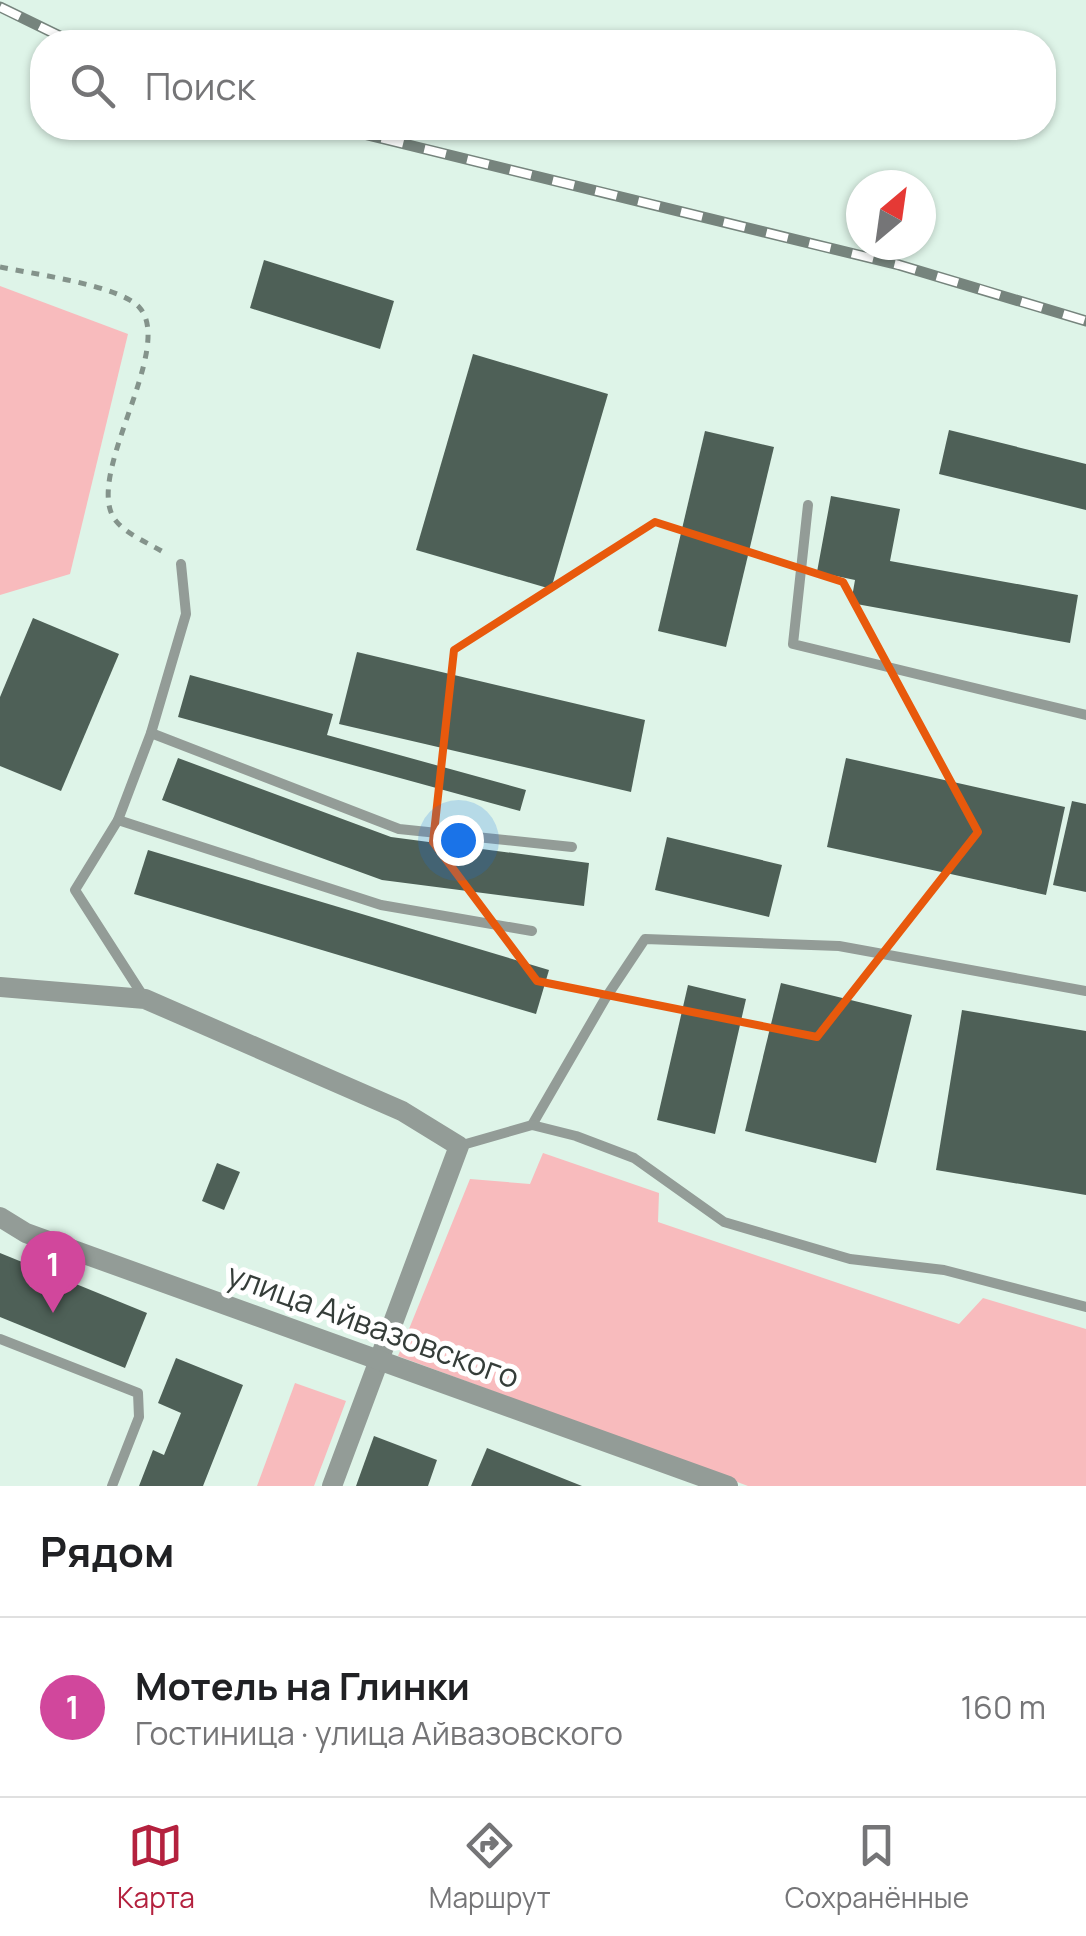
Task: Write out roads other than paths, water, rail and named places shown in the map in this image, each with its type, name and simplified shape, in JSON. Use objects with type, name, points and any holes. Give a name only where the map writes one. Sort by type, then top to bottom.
[{"type":"street","points":[[0,987],[146,999],[402,1112],[460,1146],[332,1486]]},
{"type":"street","name":"улица Айвазовского","points":[[0,1217],[26,1233],[728,1486]]},
{"type":"lane","points":[[808,504],[792,644],[1086,715]]},
{"type":"lane","points":[[146,999],[75,890],[118,820],[151,732],[186,614],[181,564]]},
{"type":"lane","points":[[151,732],[399,829],[572,847]]},
{"type":"lane","points":[[118,820],[381,905],[532,931]]},
{"type":"lane","points":[[532,1125],[644,938],[838,946],[1086,991]]},
{"type":"lane","points":[[460,1146],[532,1125],[576,1136],[634,1158],[724,1222],[850,1259],[944,1270],[1086,1307]]},
{"type":"lane","points":[[0,1339],[138,1393],[139,1417],[112,1486]]},
{"type":"railway","points":[[0,7],[47,30]]},
{"type":"railway","points":[[388,140],[899,265],[1086,321]]},
{"type":"place","name":"Мотель на Глинки","points":[[53,1313]]}]
